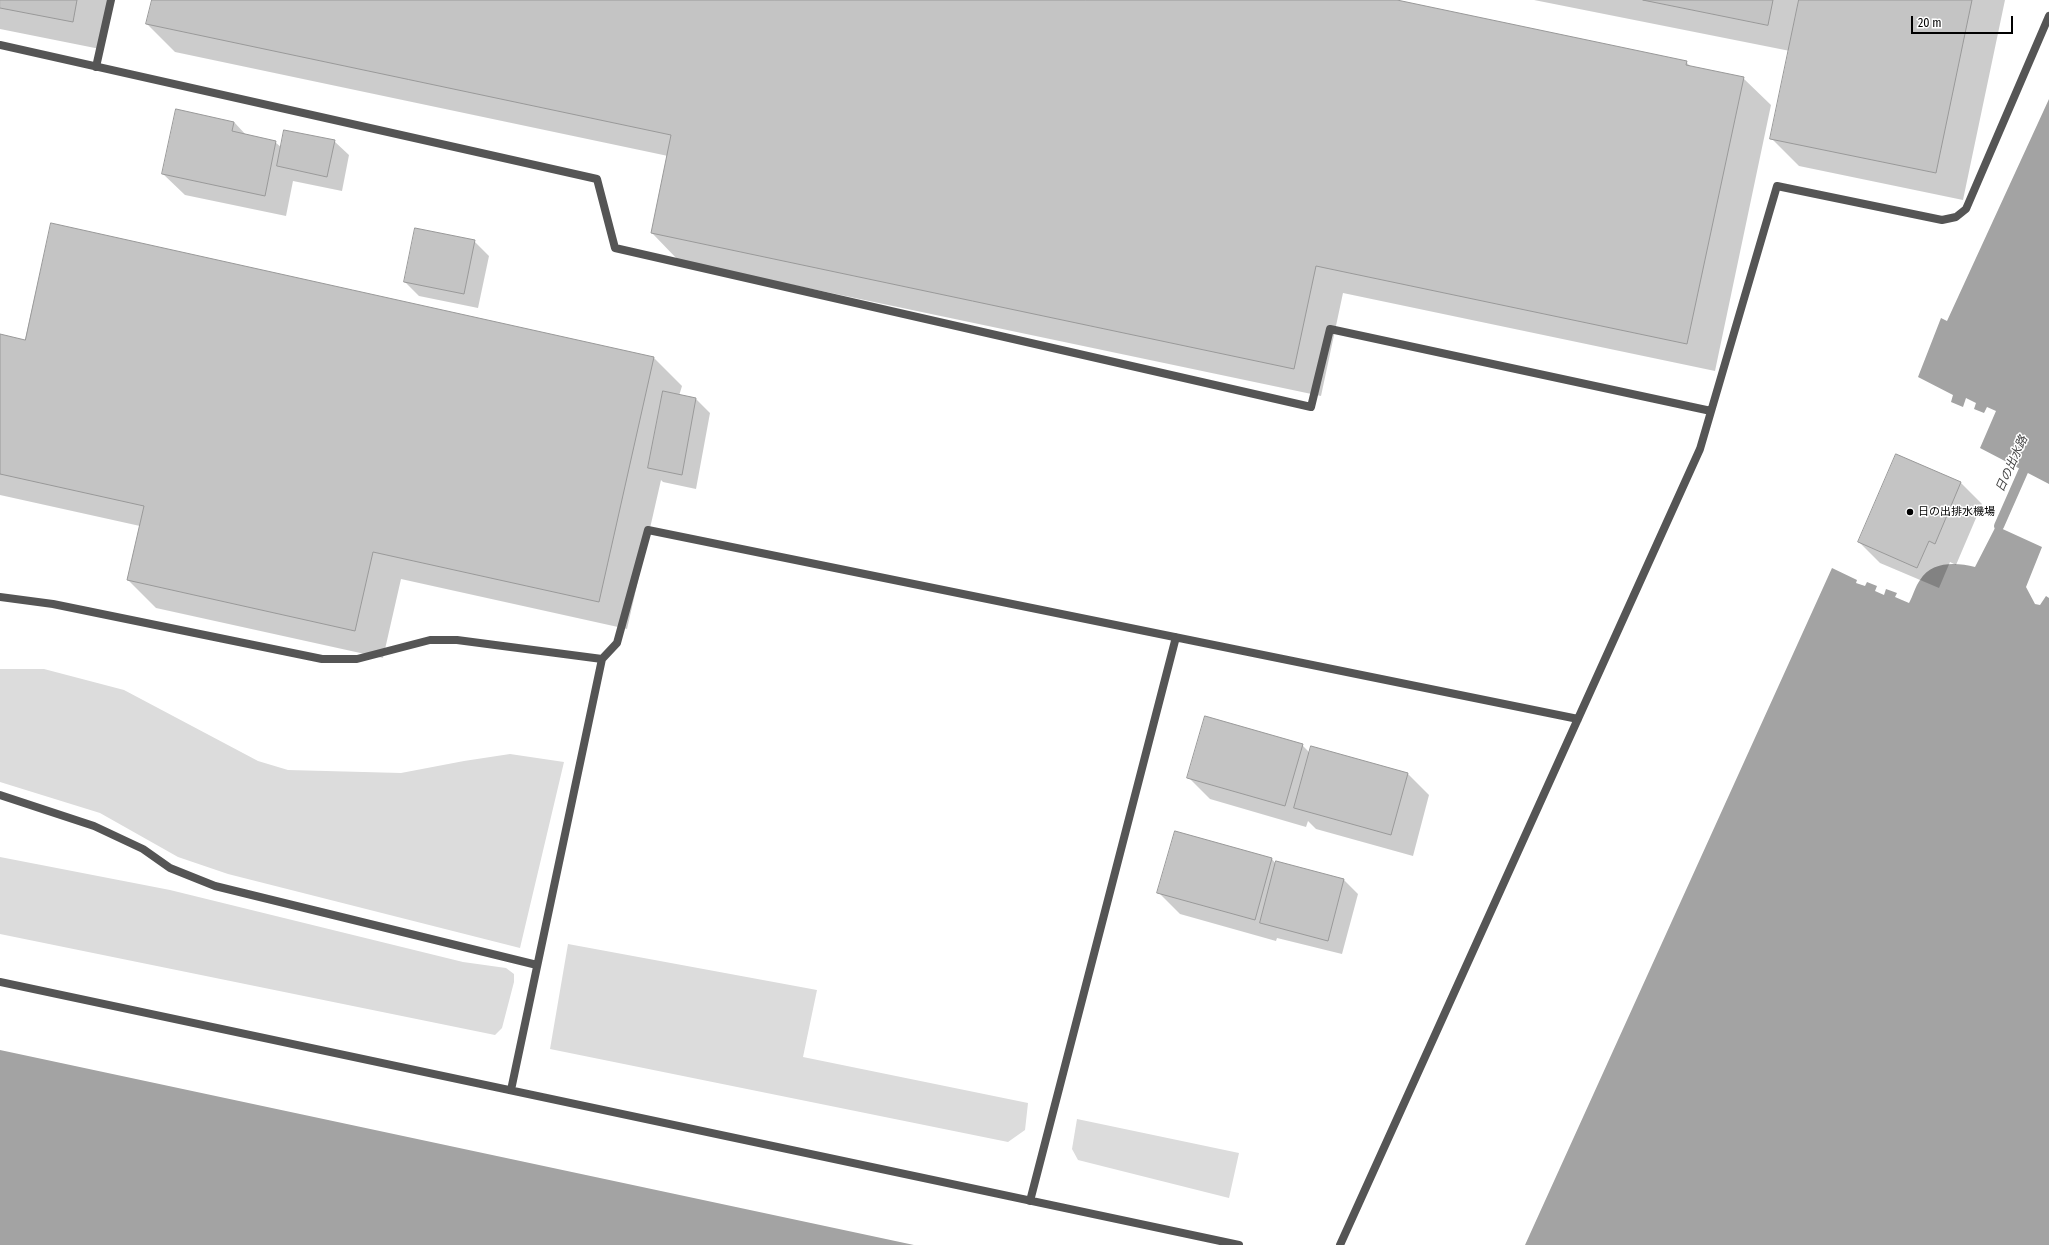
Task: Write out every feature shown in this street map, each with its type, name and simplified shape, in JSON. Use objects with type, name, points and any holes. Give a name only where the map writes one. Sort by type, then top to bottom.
[{"type":"lane","points":[[96,67],[111,0]]},
{"type":"lane","points":[[1340,1245],[1700,449],[1777,186],[1942,220],[1956,217],[1966,209],[2049,16]]},
{"type":"lane","points":[[0,45],[597,179],[615,248],[1311,407],[1330,329],[1711,411]]},
{"type":"lane","points":[[511,1090],[602,659],[617,643],[648,530],[1578,719]]},
{"type":"lane","points":[[0,597],[53,604],[322,659],[357,659],[430,640],[458,640],[602,659]]},
{"type":"lane","points":[[1030,1201],[1176,637]]},
{"type":"lane","points":[[0,795],[94,826],[143,849],[170,868],[215,886],[537,965]]},
{"type":"lane","points":[[0,982],[1239,1245]]},
{"type":"shaded area","points":[[0,669],[44,669],[124,690],[258,761],[288,770],[401,773],[510,754],[564,762],[520,948],[228,874],[178,857],[100,813],[0,782]]},
{"type":"shaded area","points":[[0,857],[170,890],[463,962],[506,968],[514,974],[514,982],[502,1028],[495,1035],[0,934]]},
{"type":"shaded area","points":[[568,944],[817,990],[803,1057],[1028,1103],[1025,1130],[1008,1142],[550,1049]]},
{"type":"shaded area","points":[[1077,1119],[1239,1153],[1229,1198],[1078,1160],[1072,1149]]},
{"type":"water","points":[[2049,99],[2049,484],[1980,448],[1996,411],[1987,407],[1984,413],[1974,409],[1976,403],[1966,398],[1963,407],[1951,402],[1953,395],[1918,377],[1941,318],[1947,321]]},
{"type":"water","points":[[1996,526],[2042,547],[2026,587],[2035,604],[2040,605],[2046,596],[2049,598],[2049,1245],[1525,1245],[1832,568],[1857,580],[1856,583],[1865,586],[1867,582],[1877,586],[1875,591],[1884,595],[1886,589],[1897,593],[1895,597],[1909,603],[1918,583],[1931,569],[1944,564],[1960,564],[1975,567]]},
{"type":"water","points":[[0,1050],[914,1245],[0,1245]]},
{"type":"building","points":[[0,0],[77,0],[73,22],[0,8]]},
{"type":"building","points":[[152,0],[1397,0],[1687,61],[1686,65],[1744,77],[1687,344],[1316,266],[1294,369],[651,233],[671,135],[146,24]]},
{"type":"building","points":[[1643,0],[1773,0],[1768,25]]},
{"type":"building","points":[[1799,0],[1972,0],[1936,173],[1770,139]]},
{"type":"building","points":[[176,109],[234,122],[232,131],[276,141],[265,196],[162,174]]},
{"type":"building","points":[[284,130],[335,140],[327,177],[277,166]]},
{"type":"building","points":[[51,223],[654,357],[599,602],[373,552],[355,631],[127,580],[144,506],[0,474],[0,334],[25,340]]},
{"type":"building","points":[[415,228],[475,240],[464,294],[404,282]]},
{"type":"building","points":[[663,391],[696,398],[682,475],[648,468]]},
{"type":"building","name":"日の出排水機場","points":[[1896,454],[1961,482],[1935,544],[1929,541],[1917,568],[1858,542]]},
{"type":"building","points":[[1205,716],[1303,744],[1285,806],[1187,778]]},
{"type":"building","points":[[1311,746],[1408,773],[1391,835],[1294,808]]},
{"type":"building","points":[[1175,831],[1272,858],[1255,920],[1157,893]]},
{"type":"building","points":[[1276,861],[1344,879],[1328,941],[1260,923]]},
{"type":"waterway","name":"日の出水路","points":[[1999,526],[2029,458]]},
{"type":"place","name":"日の出排水機場","points":[[1910,512]]}]
